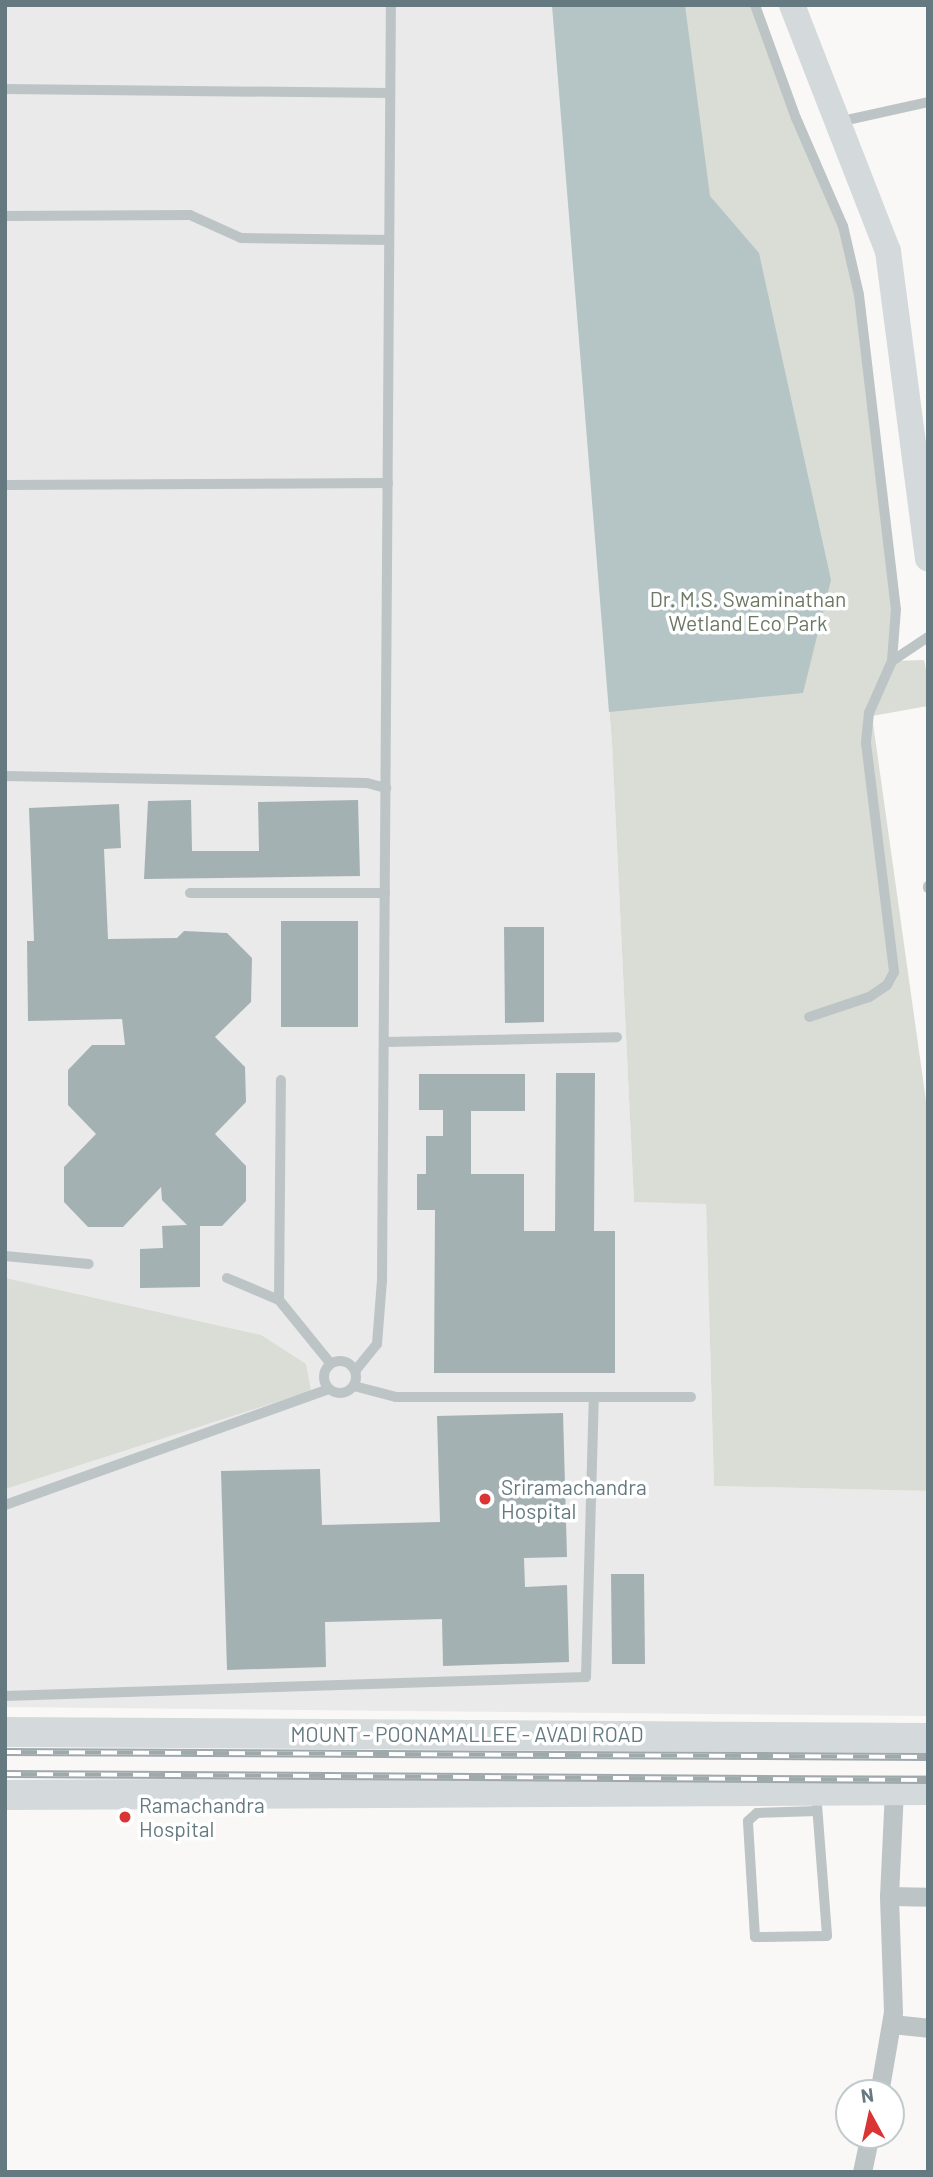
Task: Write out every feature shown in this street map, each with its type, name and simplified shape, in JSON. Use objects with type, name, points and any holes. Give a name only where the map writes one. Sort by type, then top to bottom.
[{"type":"main road","name":"MOUNT - POONAMALLEE - AVADI ROAD","points":[[5,1732],[928,1738]]},
{"type":"main road","points":[[5,1795],[816,1801],[894,1790],[928,1790]]},
{"type":"street","points":[[792,5],[888,251],[927,552]]},
{"type":"street","points":[[882,2079],[892,2024],[890,1896],[894,1790]]},
{"type":"street","points":[[890,1896],[928,1897]]},
{"type":"street","points":[[892,2024],[928,2028]]},
{"type":"street","points":[[862,2172],[867,2149]]},
{"type":"lane","points":[[354,1386],[355,1371],[377,1344],[386,1042],[391,5]]},
{"type":"lane","points":[[755,5],[796,118],[843,226],[859,295],[897,608],[892,661],[869,713],[866,743],[894,972],[887,985],[869,997],[809,1017]]},
{"type":"lane","points":[[5,89],[390,93]]},
{"type":"lane","points":[[838,122],[928,102]]},
{"type":"lane","points":[[5,216],[190,215],[241,238],[389,240]]},
{"type":"lane","points":[[5,485],[388,483]]},
{"type":"lane","points":[[892,661],[928,637]]},
{"type":"lane","points":[[5,776],[367,783],[386,788]]},
{"type":"lane","points":[[190,893],[385,893]]},
{"type":"lane","points":[[386,1042],[617,1037]]},
{"type":"lane","points":[[279,1300],[281,1080]]},
{"type":"lane","points":[[5,1256],[89,1264]]},
{"type":"lane","points":[[227,1278],[279,1300],[331,1364]]},
{"type":"lane","points":[[331,1364],[345,1362],[355,1371]]},
{"type":"lane","points":[[329,1390],[324,1376],[331,1364]]},
{"type":"lane","points":[[5,1505],[329,1390],[342,1394],[354,1386],[396,1397],[691,1396]]},
{"type":"lane","points":[[5,1696],[586,1677],[594,1397]]},
{"type":"lane","points":[[816,1801],[827,1936],[755,1937],[748,1821],[757,1813],[816,1801]]},
{"type":"shaded area","points":[[5,5],[552,5],[612,743],[634,1202],[706,1203],[714,1486],[928,1491],[928,1716],[5,1707]]},
{"type":"shaded area","points":[[552,5],[685,5],[710,196],[759,253],[831,580],[803,693],[609,712]]},
{"type":"green space","name":"Dr. M.S. Swaminathan Wetland Eco Park","points":[[552,5],[755,5],[831,200],[859,295],[896,609],[893,661],[924,660],[928,680],[928,706],[872,716],[928,1115],[928,1491],[714,1486],[706,1204],[634,1202],[612,743]]},
{"type":"green space","points":[[5,1278],[261,1335],[306,1364],[311,1391],[5,1489]]},
{"type":"building","points":[[191,800],[192,851],[259,851],[258,802],[358,800],[360,876],[144,879],[148,801]]},
{"type":"building","points":[[119,804],[121,848],[104,849],[108,939],[177,938],[184,931],[227,933],[252,958],[251,1002],[215,1037],[245,1067],[246,1102],[215,1134],[246,1166],[246,1201],[222,1226],[200,1226],[200,1287],[140,1288],[140,1249],[163,1248],[162,1226],[187,1225],[162,1200],[161,1187],[123,1227],[88,1227],[64,1202],[64,1167],[96,1134],[68,1105],[68,1070],[92,1045],[125,1045],[122,1019],[28,1021],[27,941],[34,941],[29,808]]},
{"type":"building","points":[[281,921],[358,921],[358,1027],[281,1027]]},
{"type":"building","points":[[504,927],[544,927],[544,1022],[505,1023]]},
{"type":"building","points":[[556,1073],[595,1073],[594,1231],[615,1231],[615,1373],[434,1373],[435,1210],[417,1210],[417,1174],[426,1174],[426,1136],[443,1136],[443,1110],[419,1110],[419,1074],[525,1074],[525,1111],[471,1111],[471,1174],[524,1174],[524,1231],[555,1231]]},
{"type":"building","points":[[563,1413],[567,1557],[524,1558],[525,1587],[567,1585],[569,1662],[443,1666],[442,1619],[325,1622],[326,1667],[227,1670],[221,1471],[320,1469],[322,1525],[440,1522],[437,1416]]},
{"type":"building","points":[[611,1574],[644,1574],[645,1664],[612,1664]]},
{"type":"railway","points":[[5,1752],[928,1757]]},
{"type":"railway","points":[[5,1774],[928,1780]]},
{"type":"place","name":"Sriramachandra Hospital","points":[[485,1499]]},
{"type":"place","name":"Ramachandra Hospital","points":[[125,1817]]}]
